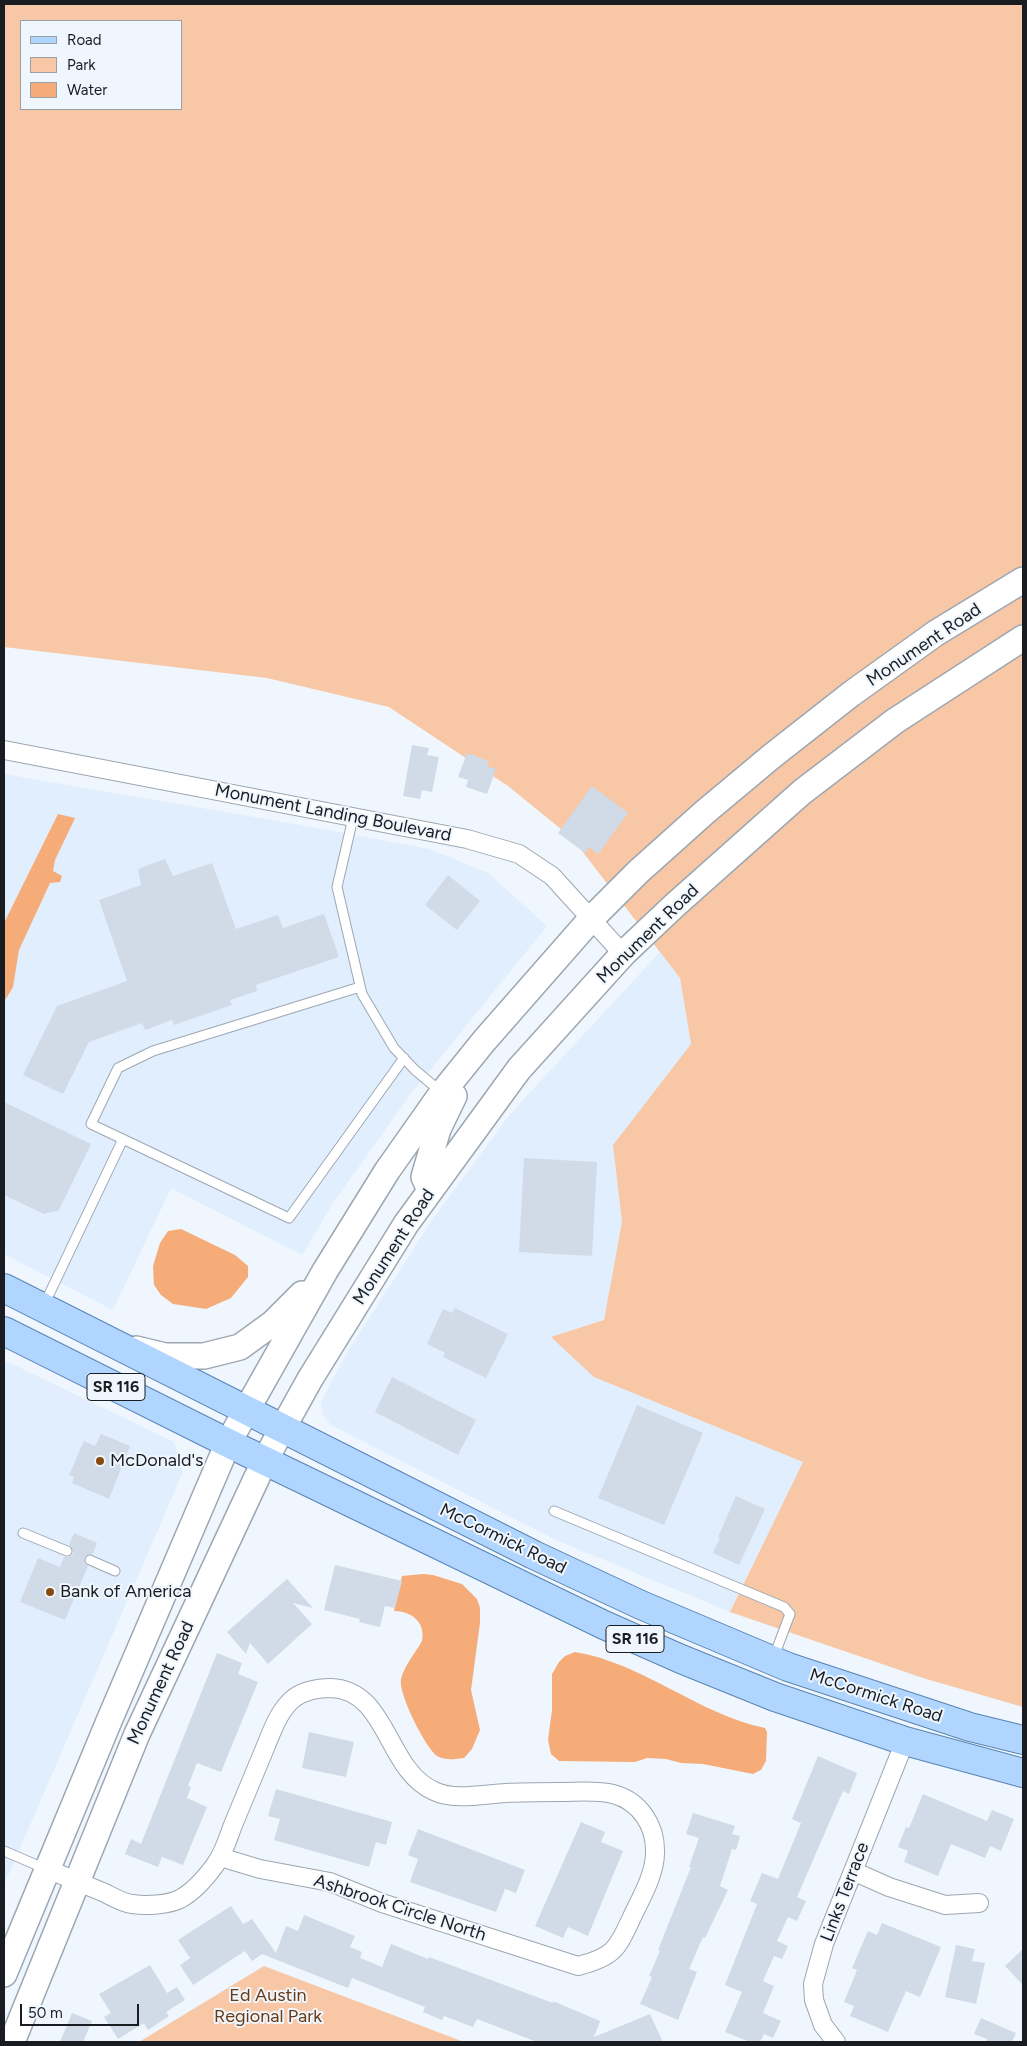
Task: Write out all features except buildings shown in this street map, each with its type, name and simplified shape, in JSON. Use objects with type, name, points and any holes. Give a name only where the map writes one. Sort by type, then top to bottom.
[{"type":"main road","name":"Monument Road","points":[[4,1974],[228,1443],[325,1271],[387,1171],[442,1093],[484,1041],[591,919],[638,872],[698,818],[779,750],[851,694],[936,633],[1023,580]]},
{"type":"main road","name":"Monument Road","points":[[12,2042],[137,1734],[264,1460],[310,1379],[383,1259],[430,1190],[519,1069],[623,954],[675,905],[802,792],[895,721],[1023,638]]},
{"type":"main road","points":[[430,1190],[424,1177],[438,1129],[484,1041]]},
{"type":"main road","points":[[115,1344],[165,1356],[204,1356],[240,1347],[274,1323],[325,1271]]},
{"type":"main road","name":"McCormick Road","points":[[4,1288],[246,1409],[282,1429],[607,1590],[772,1660],[970,1726],[1023,1740]]},
{"type":"main road","name":"McCormick Road","points":[[7,1336],[591,1619],[681,1659],[775,1697],[904,1741],[1023,1773]]},
{"type":"main road","points":[[591,1619],[606,1618],[632,1625],[738,1669],[751,1672],[759,1670],[772,1660]]},
{"type":"main road","points":[[775,1697],[785,1689],[793,1686],[920,1723],[943,1726],[970,1726]]},
{"type":"street","name":"Monument Landing Boulevard","points":[[4,750],[467,839],[520,854],[552,876],[623,954]]},
{"type":"street","name":"Ashbrook Circle North","points":[[315,1689],[343,1690],[368,1704],[405,1767],[413,1776],[433,1791],[467,1795],[514,1792],[615,1794],[636,1806],[644,1814],[653,1834],[655,1854],[642,1895],[614,1951],[597,1961],[578,1966],[382,1903],[330,1882],[260,1869],[220,1857],[271,1733],[285,1708],[296,1697],[315,1689]]},
{"type":"street","name":"Links Terrace","points":[[836,2042],[823,2025],[814,2000],[813,1984],[824,1944],[904,1741]]},
{"type":"street","points":[[47,1869],[131,1904],[158,1904],[181,1899],[215,1865],[220,1857]]},
{"type":"street","points":[[853,1871],[889,1887],[945,1905],[979,1903]]},
{"type":"lane","points":[[353,818],[337,887],[362,994],[394,1048],[442,1093]]},
{"type":"lane","points":[[360,987],[153,1051],[118,1068],[91,1124],[290,1218],[404,1058]]},
{"type":"lane","points":[[43,1308],[123,1139]]},
{"type":"lane","points":[[554,1511],[784,1607],[790,1614],[772,1660]]},
{"type":"lane","points":[[23,1534],[67,1551]]},
{"type":"lane","points":[[90,1560],[115,1571]]},
{"type":"lane","points":[[4,1851],[47,1869]]},
{"type":"shaded area","points":[[4,774],[430,849],[488,873],[547,926],[410,1095],[333,1203],[302,1255],[171,1188],[113,1310],[4,1254]]},
{"type":"shaded area","points":[[660,952],[680,978],[691,1044],[613,1145],[622,1222],[604,1320],[551,1338],[674,1409],[803,1462],[730,1612],[556,1540],[331,1425],[323,1415],[321,1401],[348,1351],[432,1220],[511,1113]]},
{"type":"shaded area","points":[[4,1360],[174,1442],[183,1472],[4,1885]]},
{"type":"green space","points":[[4,4],[1023,4],[1023,1707],[923,1678],[730,1612],[803,1462],[594,1377],[551,1337],[604,1320],[622,1222],[613,1145],[691,1044],[680,978],[572,838],[508,786],[389,707],[267,678],[4,647]]},
{"type":"green space","name":"Ed Austin Regional Park","points":[[264,1966],[464,2042],[139,2042]]},
{"type":"water","points":[[58,814],[75,818],[55,860],[53,871],[62,876],[60,882],[50,883],[19,950],[13,987],[4,1002],[4,923]]},
{"type":"water","points":[[181,1229],[235,1255],[248,1266],[248,1277],[231,1298],[206,1309],[173,1304],[161,1295],[154,1285],[153,1266],[160,1243],[168,1231]]},
{"type":"water","points":[[433,1575],[462,1584],[477,1599],[480,1608],[480,1623],[471,1690],[480,1730],[472,1749],[464,1758],[444,1759],[432,1751],[413,1719],[401,1686],[401,1679],[407,1664],[422,1641],[423,1634],[419,1623],[411,1615],[394,1611],[402,1576]]},
{"type":"water","points":[[575,1652],[600,1658],[624,1667],[717,1712],[765,1728],[767,1732],[766,1761],[761,1770],[753,1774],[703,1764],[647,1758],[635,1762],[559,1761],[551,1754],[548,1740],[552,1710],[552,1674],[565,1656]]},
{"type":"place","name":"McDonald's","points":[[100,1461]]},
{"type":"place","name":"Bank of America","points":[[50,1592]]}]
